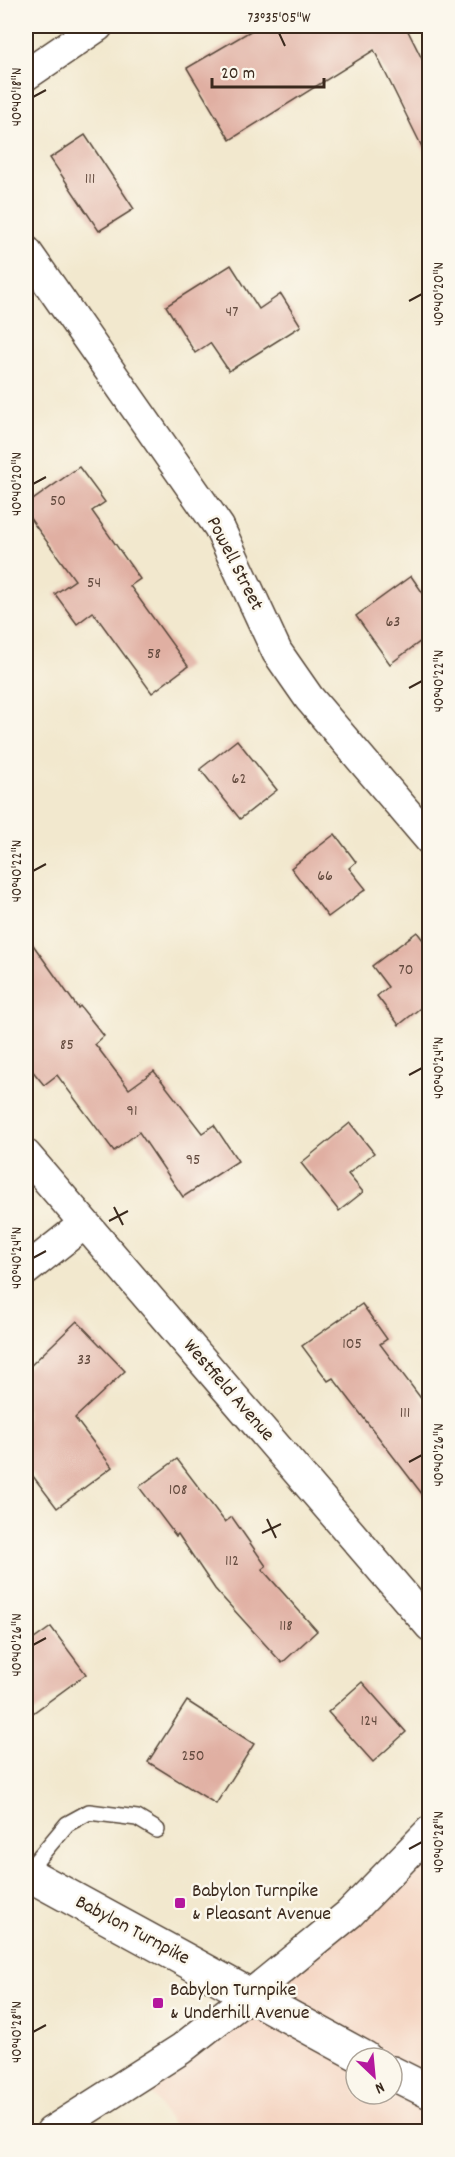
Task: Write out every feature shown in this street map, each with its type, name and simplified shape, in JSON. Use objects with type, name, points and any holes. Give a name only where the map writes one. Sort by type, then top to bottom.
[{"type":"main road","name":"Babylon Turnpike","points":[[26,1873],[344,2046]]},
{"type":"main road","points":[[404,2079],[429,2092]]},
{"type":"street","points":[[26,75],[98,26]]},
{"type":"street","name":"Powell Street","points":[[26,251],[219,527],[277,652],[309,698],[429,840]]},
{"type":"street","name":"Westfield Avenue","points":[[26,1155],[429,1626]]},
{"type":"street","points":[[26,1270],[84,1224]]},
{"type":"street","points":[[51,2132],[181,2049],[250,1995],[349,1914],[429,1831]]},
{"type":"lane","points":[[26,1873],[67,1824],[89,1812],[137,1818],[157,1830]]},
{"type":"shaded area","points":[[429,1822],[429,2131],[176,2131],[146,2084]]},
{"type":"building","points":[[259,26],[413,26],[407,29],[429,73],[429,161],[374,50],[230,140],[187,68]]},
{"type":"building","points":[[85,135],[134,209],[99,231],[50,158]]},
{"type":"building","points":[[231,265],[259,309],[281,294],[301,326],[229,371],[210,343],[195,353],[166,306]]},
{"type":"building","points":[[79,467],[105,502],[92,511],[140,579],[130,586],[188,666],[152,693],[93,612],[77,624],[55,594],[75,580],[26,513],[26,505]]},
{"type":"building","points":[[411,576],[429,602],[429,635],[390,664],[356,616]]},
{"type":"building","points":[[237,740],[277,790],[240,819],[200,769]]},
{"type":"building","points":[[335,834],[356,862],[349,868],[366,889],[328,917],[291,868]]},
{"type":"building","points":[[417,932],[429,948],[429,1001],[399,1025],[377,996],[388,987],[372,966]]},
{"type":"building","points":[[26,935],[78,1008],[80,1006],[104,1036],[95,1044],[129,1089],[154,1071],[202,1133],[214,1125],[238,1161],[183,1197],[139,1132],[114,1151],[57,1075],[44,1085],[26,1063]]},
{"type":"building","points":[[350,1123],[374,1153],[348,1174],[363,1192],[339,1211],[301,1163]]},
{"type":"building","points":[[362,1304],[387,1339],[380,1344],[429,1409],[429,1503],[333,1378],[328,1381],[302,1346]]},
{"type":"building","points":[[77,1321],[125,1371],[75,1418],[112,1467],[57,1508],[26,1467],[26,1370]]},
{"type":"building","points":[[177,1459],[225,1522],[232,1517],[266,1566],[262,1569],[317,1631],[282,1663],[215,1589],[178,1534],[176,1536],[139,1487]]},
{"type":"building","points":[[51,1627],[86,1674],[26,1718],[26,1645]]},
{"type":"building","points":[[362,1682],[406,1732],[373,1762],[328,1712]]},
{"type":"building","points":[[187,1701],[254,1744],[216,1804],[148,1762]]},
{"type":"place","name":"Babylon Turnpike & Pleasant Avenue","points":[[180,1903]]},
{"type":"place","name":"Babylon Turnpike & Underhill Avenue","points":[[158,2003]]}]
